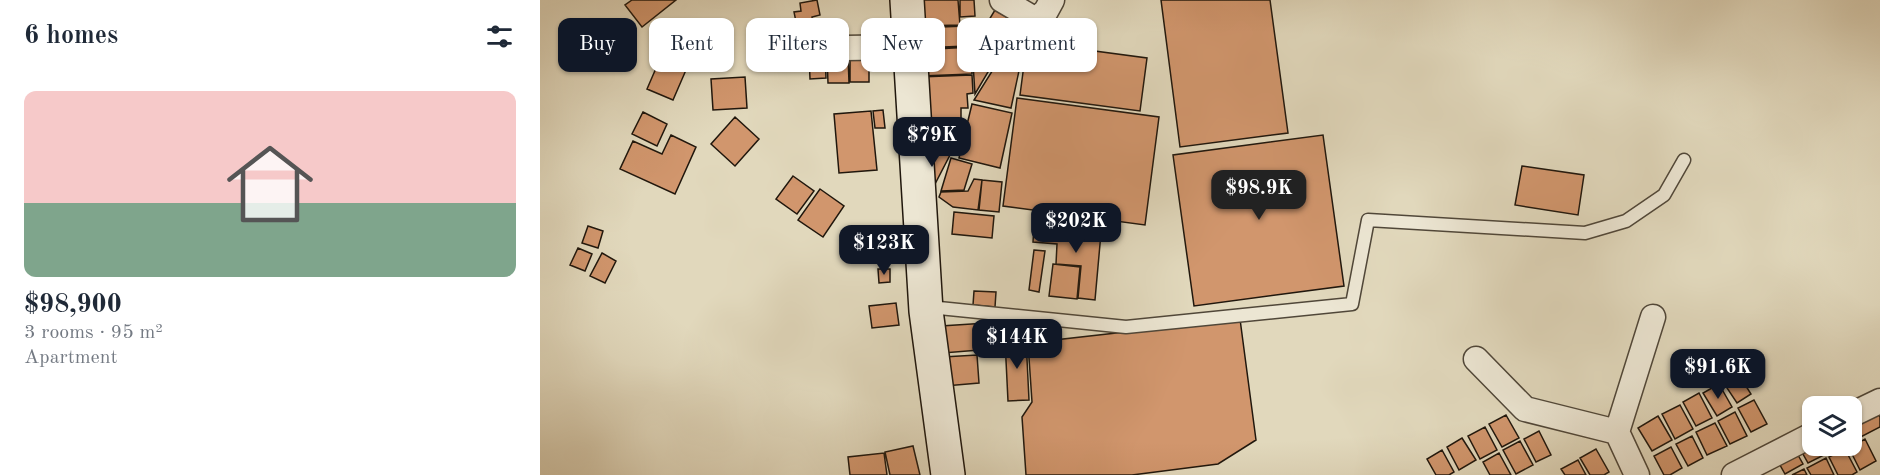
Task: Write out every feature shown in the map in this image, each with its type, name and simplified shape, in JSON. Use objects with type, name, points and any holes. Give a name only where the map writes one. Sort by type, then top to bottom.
[{"type":"street","points":[[906,0],[907,18]]},
{"type":"street","points":[[1002,0],[1036,20],[1052,0]]},
{"type":"street","points":[[911,72],[926,311],[948,475]]},
{"type":"street","points":[[1637,475],[1617,432],[1653,317]]},
{"type":"street","points":[[1476,359],[1525,409],[1617,432]]},
{"type":"street","points":[[1862,410],[1880,401]]},
{"type":"street","points":[[1734,475],[1802,440]]},
{"type":"lane","points":[[926,311],[939,308],[1126,327],[1353,304],[1368,220],[1585,233],[1626,221],[1664,195],[1684,160]]},
{"type":"building","points":[[632,0],[676,0],[653,18],[649,18],[649,21],[642,27],[625,5]]},
{"type":"building","points":[[817,0],[820,15],[812,18],[795,18],[794,12],[801,11],[800,3]]},
{"type":"building","points":[[921,0],[958,0],[959,18],[957,18],[957,25],[945,25],[945,18],[922,18]]},
{"type":"building","points":[[960,0],[974,0],[975,16],[960,17]]},
{"type":"building","points":[[1161,0],[1270,0],[1288,133],[1180,147]]},
{"type":"building","points":[[995,10],[1009,18],[990,18]]},
{"type":"building","points":[[957,26],[957,46],[945,47],[945,27]]},
{"type":"building","points":[[945,48],[957,48],[957,72],[972,72],[972,74],[920,76],[920,72],[945,72]]},
{"type":"building","points":[[1097,51],[1147,58],[1140,111],[1020,95],[1023,72],[1097,72]]},
{"type":"building","points":[[861,54],[861,72],[869,72],[869,82],[850,82],[850,55]]},
{"type":"building","points":[[654,72],[685,72],[673,100],[647,89]]},
{"type":"building","points":[[810,72],[826,72],[826,78],[810,79]]},
{"type":"building","points":[[828,72],[849,72],[849,83],[828,83]]},
{"type":"building","points":[[974,72],[988,72],[975,94]]},
{"type":"building","points":[[992,72],[1019,72],[1011,108],[974,100]]},
{"type":"building","points":[[972,75],[973,93],[967,94],[968,108],[961,108],[961,126],[922,128],[919,77]]},
{"type":"building","points":[[745,77],[747,108],[713,110],[711,79]]},
{"type":"building","points":[[1017,98],[1159,117],[1145,225],[1003,206]]},
{"type":"building","points":[[972,104],[1012,113],[1000,168],[959,158]]},
{"type":"building","points":[[883,110],[885,128],[875,128],[873,111]]},
{"type":"building","points":[[871,111],[877,170],[839,173],[834,114]]},
{"type":"building","points":[[643,112],[667,124],[657,146],[632,134]]},
{"type":"building","points":[[735,117],[759,139],[735,166],[711,144]]},
{"type":"building","points":[[920,130],[955,130],[945,154],[920,154]]},
{"type":"building","points":[[671,135],[696,147],[675,194],[620,169],[633,141],[662,154]]},
{"type":"building","points":[[1323,135],[1344,286],[1194,306],[1173,155]]},
{"type":"building","points":[[920,155],[950,155],[935,184],[920,184]]},
{"type":"building","points":[[951,158],[972,164],[964,190],[941,191]]},
{"type":"building","points":[[1522,166],[1584,175],[1578,215],[1515,205]]},
{"type":"building","points":[[793,176],[814,191],[797,214],[776,199]]},
{"type":"building","points":[[974,179],[982,180],[978,210],[953,207],[939,197],[941,192],[968,191]]},
{"type":"building","points":[[982,180],[1002,182],[999,212],[979,210]]},
{"type":"building","points":[[820,189],[844,206],[823,237],[798,220]]},
{"type":"building","points":[[954,212],[994,216],[992,238],[952,234]]},
{"type":"building","points":[[588,226],[603,231],[598,248],[582,243]]},
{"type":"building","points":[[1034,227],[1101,233],[1095,300],[1078,298],[1081,266],[1056,264],[1057,244],[1033,242]]},
{"type":"building","points":[[578,248],[592,254],[585,271],[570,265]]},
{"type":"building","points":[[1034,250],[1045,251],[1039,292],[1029,290]]},
{"type":"building","points":[[602,253],[616,261],[605,283],[590,276]]},
{"type":"building","points":[[1053,264],[1080,267],[1077,299],[1049,296]]},
{"type":"building","points":[[878,269],[890,269],[890,282],[879,283]]},
{"type":"building","points":[[974,291],[996,292],[995,307],[973,305]]},
{"type":"building","points":[[896,303],[899,325],[872,328],[869,306]]},
{"type":"building","points":[[1240,319],[1256,440],[1218,464],[1132,475],[1026,475],[1022,417],[1032,402],[1028,343]]},
{"type":"building","points":[[1002,322],[1004,348],[943,353],[941,326]]},
{"type":"building","points":[[1026,339],[1029,400],[1008,401],[1005,340]]},
{"type":"building","points":[[977,355],[979,383],[945,386],[943,357]]},
{"type":"building","points":[[1737,372],[1751,394],[1737,403],[1723,382]]},
{"type":"building","points":[[1719,384],[1732,407],[1717,416],[1703,393]]},
{"type":"building","points":[[1699,393],[1712,418],[1696,426],[1683,402]]},
{"type":"building","points":[[1754,400],[1767,424],[1751,432],[1738,408]]},
{"type":"building","points":[[1680,405],[1693,429],[1675,439],[1662,414]]},
{"type":"building","points":[[1874,406],[1880,417],[1880,427],[1862,436],[1862,412]]},
{"type":"building","points":[[1735,412],[1747,436],[1730,444],[1718,421]]},
{"type":"building","points":[[1506,415],[1519,438],[1502,447],[1489,424]]},
{"type":"building","points":[[1658,416],[1672,440],[1652,451],[1638,428]]},
{"type":"building","points":[[1715,423],[1727,446],[1707,455],[1696,432]]},
{"type":"building","points":[[1485,427],[1497,450],[1480,459],[1468,436]]},
{"type":"building","points":[[1539,431],[1551,455],[1536,462],[1524,439]]},
{"type":"building","points":[[1692,436],[1703,458],[1688,466],[1676,444]]},
{"type":"building","points":[[1462,438],[1476,460],[1459,470],[1447,447]]},
{"type":"building","points":[[1865,439],[1876,461],[1860,470],[1853,456],[1862,456],[1862,441]]},
{"type":"building","points":[[1520,441],[1533,465],[1516,474],[1503,450]]},
{"type":"building","points":[[913,446],[920,475],[890,475],[885,452]]},
{"type":"building","points":[[1671,447],[1682,468],[1670,475],[1664,475],[1654,456]]},
{"type":"building","points":[[1794,448],[1803,464],[1785,474],[1776,458]]},
{"type":"building","points":[[1596,449],[1609,472],[1604,475],[1590,475],[1580,458]]},
{"type":"building","points":[[1442,450],[1454,472],[1449,475],[1436,475],[1427,459]]},
{"type":"building","points":[[884,453],[887,475],[850,475],[848,457]]},
{"type":"building","points":[[1499,453],[1511,475],[1490,475],[1483,462]]},
{"type":"building","points":[[1804,456],[1822,456],[1808,463]]},
{"type":"building","points":[[1849,456],[1857,472],[1852,475],[1838,475],[1829,457]]},
{"type":"building","points":[[1826,458],[1834,475],[1811,475],[1807,468]]},
{"type":"building","points":[[1578,460],[1586,475],[1565,475],[1561,469]]},
{"type":"building","points":[[1804,469],[1807,475],[1792,475]]}]
